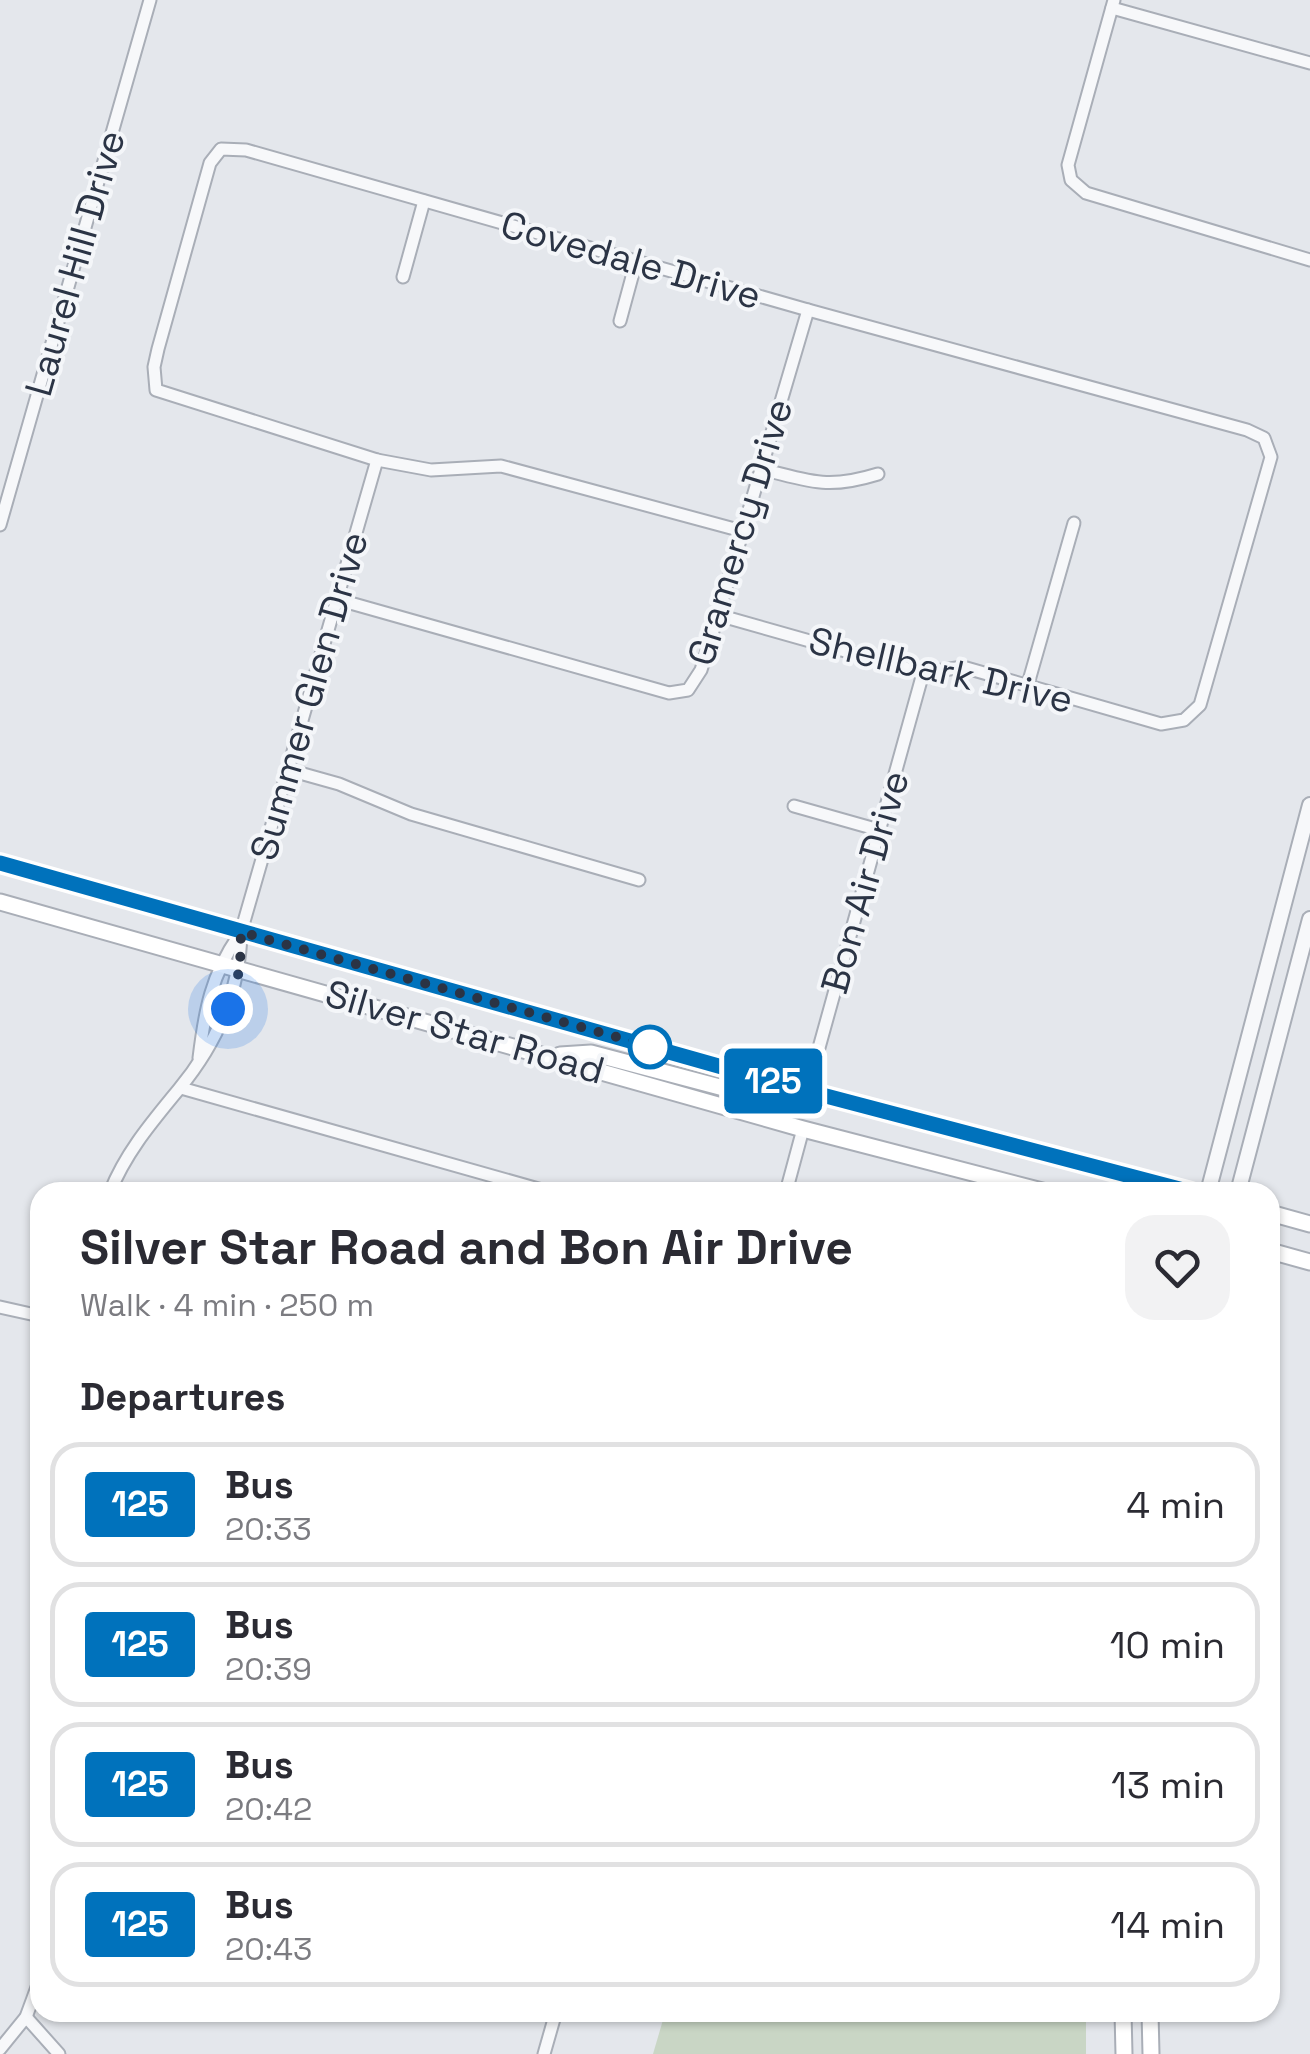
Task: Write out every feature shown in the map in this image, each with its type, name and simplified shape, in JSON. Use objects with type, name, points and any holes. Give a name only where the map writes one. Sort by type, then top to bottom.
[{"type":"main road","name":"Silver Star Road","points":[[0,863],[807,1091],[1152,1182]]},
{"type":"main road","name":"Silver Star Road","points":[[0,902],[803,1129],[1007,1182]]},
{"type":"main road","points":[[546,1056],[592,1053],[782,1100],[807,1091]]},
{"type":"main road","points":[[1280,1216],[1310,1224]]},
{"type":"main road","points":[[1280,1254],[1310,1262]]},
{"type":"main road","points":[[1123,2022],[1124,2054]]},
{"type":"main road","points":[[1150,2022],[1151,2054]]},
{"type":"street","name":"Laurel Hill Drive","points":[[0,525],[150,0]]},
{"type":"street","points":[[1310,64],[1113,4],[1068,165],[1071,180],[1086,193],[1310,260]]},
{"type":"street","name":"Covedale Drive","points":[[377,460],[156,390],[154,367],[158,349],[210,164],[221,148],[246,150],[1247,430],[1264,438],[1271,457]]},
{"type":"street","points":[[403,276],[424,201]]},
{"type":"street","points":[[620,321],[636,262]]},
{"type":"street","name":"Gramercy Drive","points":[[336,599],[669,693],[688,690],[701,670],[808,310]]},
{"type":"street","name":"Shellbark Drive","points":[[718,616],[923,673],[963,667],[1162,724],[1184,720],[1200,704],[1271,457]]},
{"type":"street","points":[[377,460],[431,470],[501,466],[742,531]]},
{"type":"street","name":"Summer Glen Drive","points":[[241,932],[377,460]]},
{"type":"street","points":[[761,468],[821,484],[846,484],[878,474]]},
{"type":"street","points":[[1028,684],[1074,524]]},
{"type":"street","name":"Bon Air Drive","points":[[807,1091],[923,673]]},
{"type":"street","points":[[289,770],[339,784],[411,814],[639,880]]},
{"type":"street","points":[[1211,1182],[1310,805]]},
{"type":"street","points":[[794,806],[879,830]]},
{"type":"street","points":[[1241,1182],[1310,918]]},
{"type":"street","points":[[198,1062],[206,1004],[220,962],[241,932]]},
{"type":"street","points":[[114,1182],[151,1120],[198,1062],[228,1009],[240,968],[241,932]]},
{"type":"street","points":[[180,1088],[514,1182]]},
{"type":"street","points":[[789,1182],[803,1129]]},
{"type":"street","points":[[0,1307],[30,1314]]},
{"type":"street","points":[[0,2049],[30,2006]]},
{"type":"street","points":[[26,2017],[30,2021]]},
{"type":"street","points":[[31,2022],[60,2054]]},
{"type":"street","points":[[544,2054],[553,2022]]},
{"type":"green space","points":[[662,2022],[1086,2022],[1086,2054],[653,2054]]},
{"type":"bus line","name":"125","points":[[0,863],[807,1091],[1152,1182]]},
{"type":"route","points":[[228,1009],[240,968],[241,932],[656,1048],[650,1047]]}]
